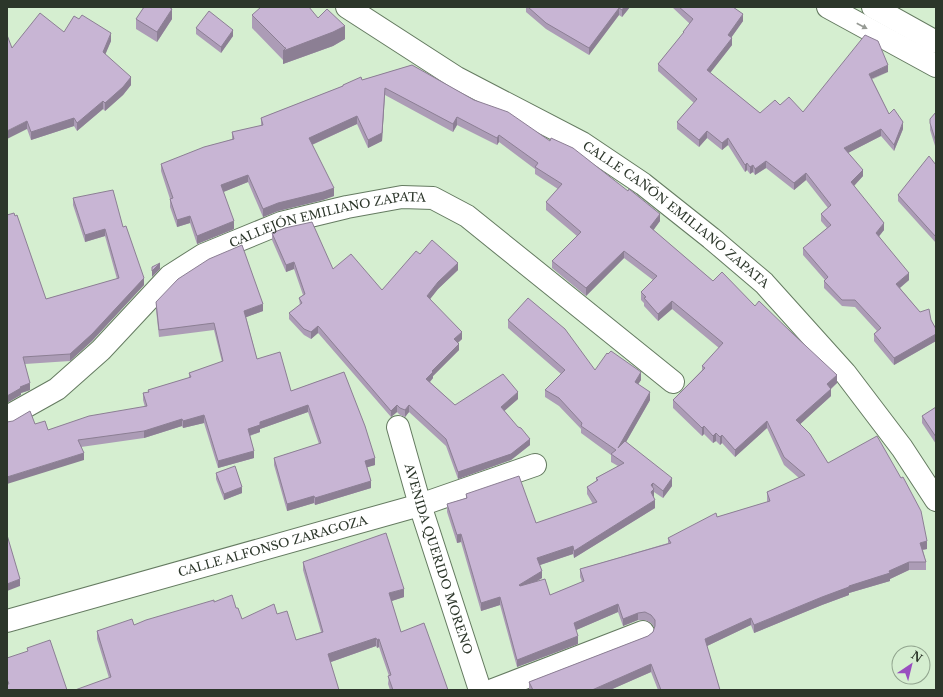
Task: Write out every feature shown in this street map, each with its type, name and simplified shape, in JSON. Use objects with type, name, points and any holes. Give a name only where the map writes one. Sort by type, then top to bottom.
[{"type":"main road","name":"CALLE CAÑÓN EMILIANO ZAPATA","points":[[347,7],[458,78],[582,143],[643,184],[710,238],[764,283],[845,373],[902,448],[935,496]]},
{"type":"main road","points":[[828,7],[936,66]]},
{"type":"main road","points":[[873,7],[936,42]]},
{"type":"main road","name":"CALLEJÓN EMILIANO ZAPATA","points":[[7,417],[57,389],[101,350],[170,276],[203,255],[281,223],[347,207],[402,197],[433,198],[467,216],[673,382]]},
{"type":"main road","name":"AVENIDA QUERIDO MORENO","points":[[398,427],[420,505],[480,690]]},
{"type":"main road","name":"CALLE ALFONSO ZARAGOZA","points":[[7,621],[420,505],[535,465]]},
{"type":"main road","points":[[493,690],[643,632]]},
{"type":"building","points":[[144,7],[169,7],[172,9],[157,32],[136,19]]},
{"type":"building","points":[[261,7],[309,7],[318,18],[327,9],[345,26],[283,51],[286,48],[252,15]]},
{"type":"building","points":[[528,7],[624,7],[622,10],[619,8],[589,48],[546,23]]},
{"type":"building","points":[[679,7],[733,7],[743,14],[728,35],[732,38],[707,70],[760,113],[775,100],[780,105],[789,97],[803,112],[865,35],[878,41],[888,65],[869,74],[889,114],[894,109],[903,122],[894,145],[881,129],[844,148],[863,170],[851,182],[884,223],[876,233],[909,273],[896,284],[920,312],[929,309],[931,320],[936,329],[936,334],[894,358],[874,334],[881,328],[855,300],[842,300],[824,281],[828,277],[803,248],[831,225],[821,214],[831,205],[806,173],[794,183],[766,161],[755,169],[753,165],[750,167],[747,163],[745,165],[728,138],[722,143],[707,131],[699,140],[677,122],[697,99],[658,64],[693,19]]},
{"type":"building","points":[[209,11],[233,30],[221,47],[196,28]]},
{"type":"building","points":[[40,13],[64,32],[74,16],[79,19],[82,15],[111,33],[103,52],[131,77],[123,87],[105,103],[103,101],[77,123],[74,118],[31,132],[27,121],[7,131],[7,35],[12,48]]},
{"type":"building","points":[[412,65],[474,100],[508,112],[550,141],[551,138],[573,148],[660,214],[650,227],[713,281],[722,272],[755,306],[759,301],[837,375],[827,384],[831,389],[796,420],[810,434],[828,463],[877,436],[901,478],[903,477],[921,511],[927,541],[920,543],[926,562],[909,562],[889,571],[890,573],[849,586],[754,625],[751,618],[705,639],[720,690],[661,690],[651,664],[592,690],[533,690],[529,682],[648,636],[653,632],[655,620],[651,615],[645,612],[623,619],[618,604],[574,623],[578,636],[517,660],[500,597],[481,603],[461,534],[457,535],[447,504],[467,498],[466,494],[519,476],[536,523],[597,502],[587,487],[598,480],[596,478],[624,463],[611,454],[616,450],[581,426],[582,423],[559,398],[545,390],[565,370],[508,320],[528,298],[565,329],[595,370],[607,353],[608,354],[611,351],[641,372],[635,382],[650,392],[618,448],[625,441],[672,478],[663,491],[653,483],[651,485],[654,489],[651,492],[655,500],[574,551],[573,546],[537,558],[542,571],[519,585],[520,586],[545,579],[550,595],[584,581],[580,569],[671,543],[668,538],[716,513],[717,517],[770,501],[767,492],[805,475],[784,457],[767,421],[735,450],[722,435],[720,437],[716,433],[713,436],[704,426],[702,428],[673,400],[705,368],[702,366],[723,343],[672,301],[658,314],[644,298],[646,297],[641,292],[657,276],[624,251],[586,288],[552,261],[581,232],[546,202],[562,184],[535,167],[538,163],[499,135],[497,138],[457,117],[453,124],[385,88],[382,133],[368,140],[357,116],[309,138],[334,188],[278,203],[263,209],[248,175],[221,185],[234,221],[197,236],[190,216],[177,220],[170,199],[173,198],[161,164],[204,147],[234,139],[232,132],[263,125],[261,118],[343,86],[361,77],[362,80]]},
{"type":"building","points":[[936,112],[936,142],[930,119]]},
{"type":"building","points":[[929,156],[936,165],[936,237],[898,195]]},
{"type":"building","points":[[113,190],[123,227],[126,226],[144,278],[92,334],[70,354],[23,357],[30,383],[20,387],[21,388],[7,396],[7,215],[14,213],[15,216],[17,215],[46,299],[119,278],[105,229],[85,235],[73,198]]},
{"type":"building","points":[[312,222],[333,269],[351,254],[382,290],[416,251],[420,254],[432,240],[458,263],[438,282],[427,296],[462,332],[454,339],[459,344],[426,379],[455,405],[503,374],[518,392],[501,407],[530,439],[511,454],[458,472],[446,439],[409,405],[405,410],[397,405],[391,411],[318,326],[311,332],[304,329],[289,313],[302,303],[299,298],[305,294],[294,262],[286,265],[272,233],[285,228]]},
{"type":"building","points":[[242,245],[263,304],[244,311],[257,359],[280,352],[291,391],[344,372],[365,426],[375,458],[365,461],[371,481],[315,498],[314,496],[287,504],[274,458],[321,443],[308,405],[260,422],[260,425],[248,429],[254,451],[218,461],[204,415],[183,421],[182,419],[144,431],[78,440],[84,453],[7,477],[7,422],[13,421],[30,411],[35,424],[45,421],[48,430],[89,416],[147,406],[143,393],[149,392],[148,390],[191,377],[189,373],[223,361],[214,323],[159,330],[156,302],[178,279],[209,259]]},
{"type":"building","points":[[160,263],[152,271],[152,267]]},
{"type":"building","points":[[936,407],[936,437],[922,416]]},
{"type":"building","points":[[235,466],[242,487],[224,494],[216,473]]},
{"type":"building","points":[[386,533],[404,589],[389,593],[401,632],[424,623],[448,690],[393,690],[388,676],[391,675],[379,639],[377,640],[376,638],[328,654],[339,690],[75,690],[111,677],[97,631],[132,619],[134,625],[214,600],[214,602],[232,595],[236,608],[238,608],[242,619],[274,604],[277,614],[287,611],[296,640],[323,632],[303,562]]},
{"type":"building","points":[[7,535],[20,579],[7,584]]},
{"type":"building","points":[[50,640],[67,690],[7,690],[7,684],[9,684],[7,679],[7,658],[28,651],[27,648]]}]
